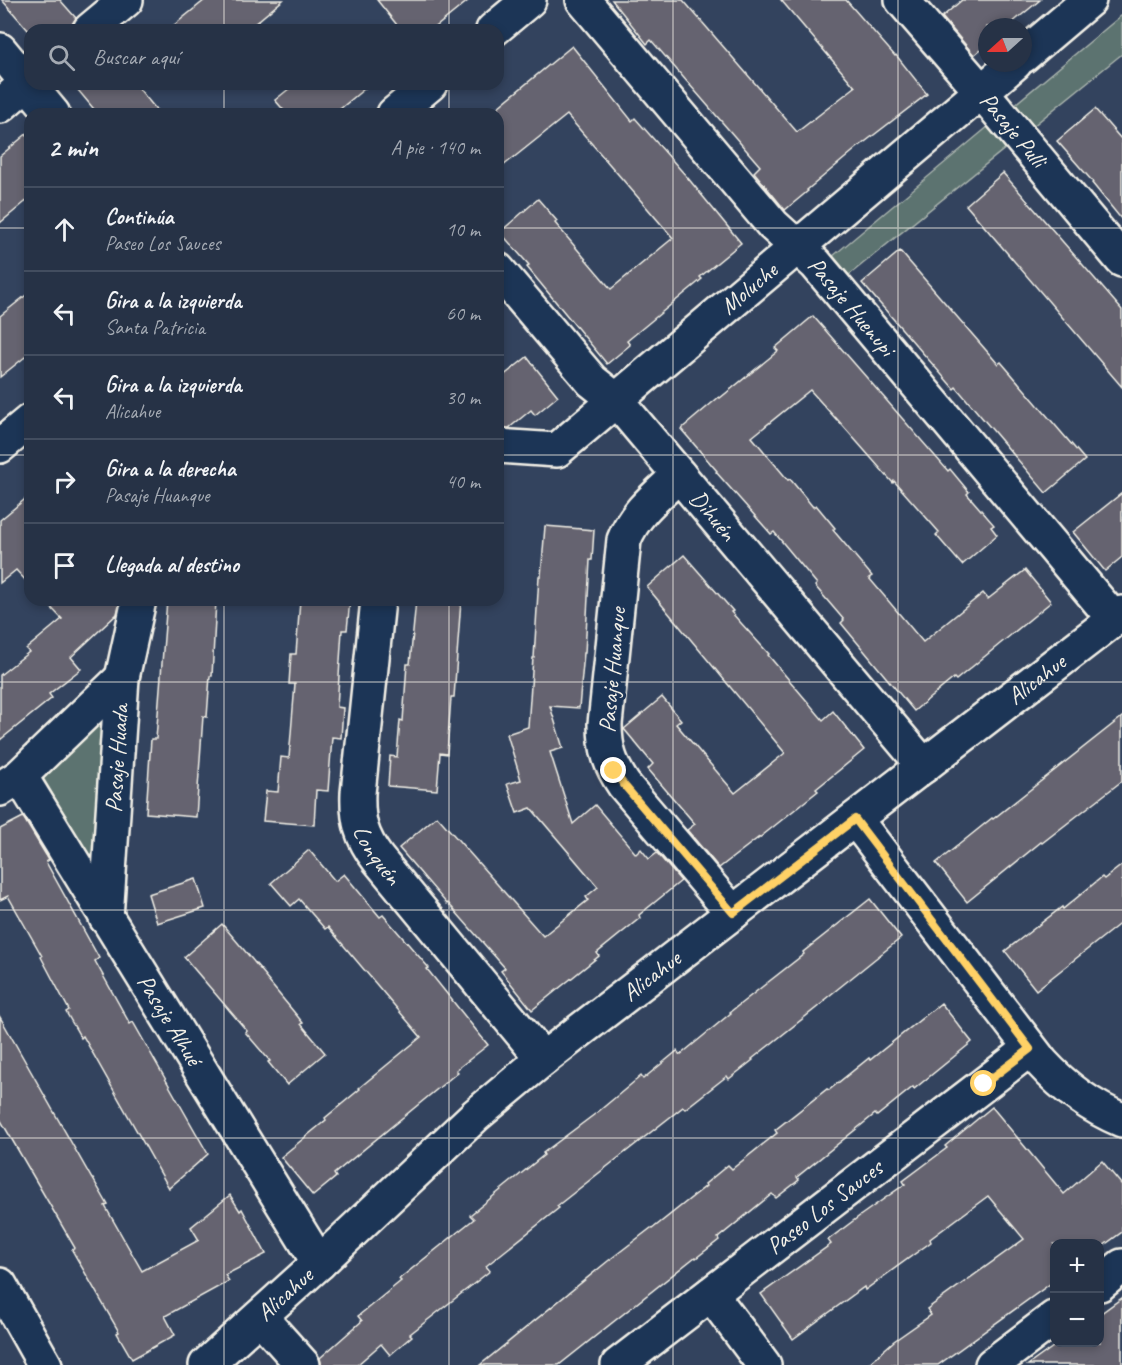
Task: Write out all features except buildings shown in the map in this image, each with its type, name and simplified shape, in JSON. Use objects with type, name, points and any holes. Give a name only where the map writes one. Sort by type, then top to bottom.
[{"type":"street","points":[[97,24],[126,0]]},
{"type":"street","points":[[501,24],[529,0]]},
{"type":"street","name":"Pasaje Huenupi","points":[[583,0],[773,225],[816,264],[1118,616]]},
{"type":"street","name":"Pasaje Pulli","points":[[902,0],[1122,260]]},
{"type":"street","points":[[1032,48],[1089,0]]},
{"type":"street","points":[[0,50],[24,77]]},
{"type":"street","name":"Moluche","points":[[504,446],[556,450],[1004,72]]},
{"type":"street","points":[[0,105],[24,85]]},
{"type":"street","points":[[34,90],[48,108]]},
{"type":"street","points":[[401,108],[423,90]]},
{"type":"street","name":"Dihuén","points":[[504,277],[592,381],[616,400],[924,766]]},
{"type":"street","points":[[0,446],[24,426]]},
{"type":"street","name":"Pasaje Huanque","points":[[680,475],[636,517],[624,540],[605,739],[614,771],[624,785],[733,913]]},
{"type":"street","name":"Pasaje Huada","points":[[106,918],[122,678],[138,606]]},
{"type":"street","name":"Lonquén","points":[[377,606],[358,793],[361,830],[378,859],[543,1059]]},
{"type":"street","name":"Alicahue","points":[[206,1365],[319,1263],[476,1115],[543,1059],[1118,616]]},
{"type":"street","points":[[10,783],[122,678]]},
{"type":"street","name":"Pasaje Alhué","points":[[10,783],[106,918],[319,1263]]},
{"type":"street","points":[[855,819],[1030,1049],[1070,1090],[1090,1104],[1122,1120]]},
{"type":"street","name":"Paseo Los Sauces","points":[[618,1365],[1030,1049]]},
{"type":"street","points":[[1104,1281],[1122,1266]]},
{"type":"street","points":[[0,1285],[45,1365]]},
{"type":"street","points":[[711,1294],[764,1365]]},
{"type":"street","points":[[260,1317],[303,1365]]},
{"type":"street","points":[[992,1365],[1050,1321]]},
{"type":"green space","points":[[1122,15],[1122,54],[849,275],[833,256]]},
{"type":"green space","points":[[107,713],[96,868],[43,778]]},
{"type":"route","points":[[614,771],[733,913],[855,819],[1030,1049],[984,1084]]}]
